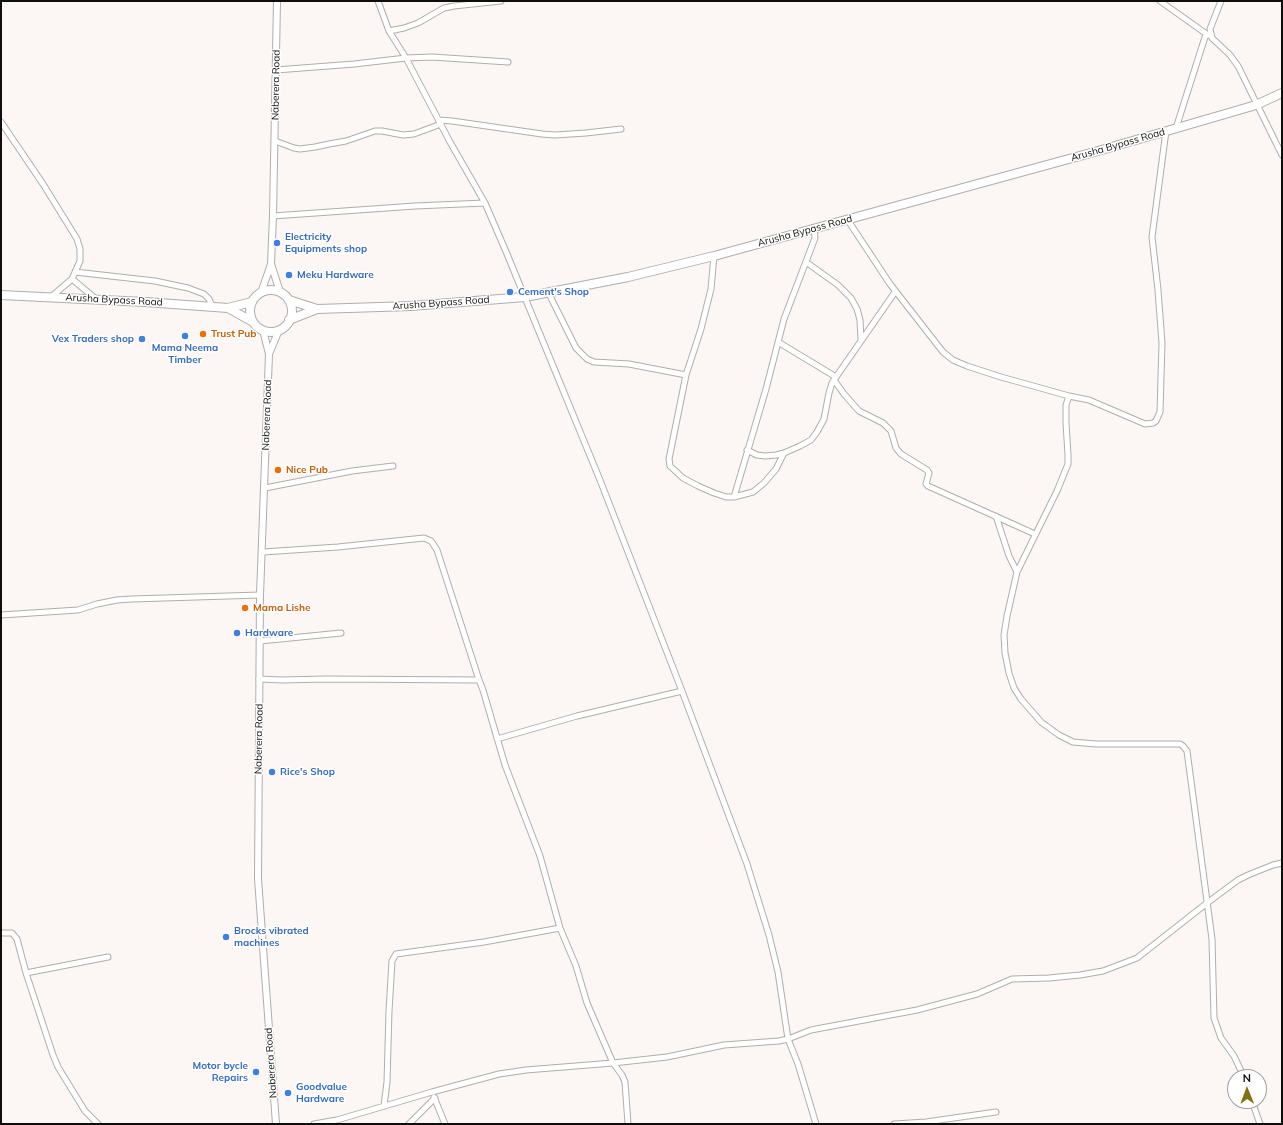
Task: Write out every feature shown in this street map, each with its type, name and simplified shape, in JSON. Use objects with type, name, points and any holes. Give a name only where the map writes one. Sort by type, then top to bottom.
[{"type":"main road","name":"Arusha Bypass Road","points":[[279,330],[285,326],[289,320],[317,310],[411,306],[525,297],[592,284],[714,256],[1098,151],[1256,105],[1282,93]]},
{"type":"main road","points":[[253,322],[250,316],[250,309],[256,296],[267,290],[280,292]]},
{"type":"main road","name":"Arusha Bypass Road","points":[[280,292],[289,300],[317,310]]},
{"type":"main road","name":"Arusha Bypass Road","points":[[1,295],[228,308],[252,302]]},
{"type":"main road","points":[[289,300],[292,314],[289,320]]},
{"type":"main road","name":"Arusha Bypass Road","points":[[228,308],[253,322],[257,327],[263,330]]},
{"type":"main road","points":[[263,330],[268,332],[279,330]]},
{"type":"street","name":"Naberera Road","points":[[261,293],[271,264],[274,216],[277,1]]},
{"type":"street","points":[[378,1],[389,30],[406,58],[457,155],[485,203],[600,480],[682,690],[747,864],[769,935],[778,972],[788,1039],[798,1064],[816,1124]]},
{"type":"street","points":[[389,30],[404,28],[418,23],[449,7],[501,1]]},
{"type":"street","points":[[1160,1],[1212,38],[1230,55],[1245,79],[1256,105],[1282,156]]},
{"type":"street","points":[[1212,38],[1210,29],[1220,1]]},
{"type":"street","points":[[1176,128],[1206,34]]},
{"type":"street","points":[[276,70],[432,57],[508,62]]},
{"type":"street","points":[[275,141],[294,148],[315,148],[346,141],[375,131],[404,135],[414,134],[440,122],[452,121],[555,135],[621,129]]},
{"type":"street","points":[[1,122],[43,184],[77,239],[80,249],[80,261],[72,279],[51,297]]},
{"type":"street","points":[[848,219],[895,292],[943,352],[953,360],[966,366],[1001,377],[1089,400],[1145,424],[1153,423],[1156,421],[1160,412],[1162,343],[1152,237],[1166,131]]},
{"type":"street","points":[[274,216],[415,206],[485,203]]},
{"type":"street","points":[[734,497],[766,389],[784,319],[815,238],[814,228]]},
{"type":"street","points":[[714,256],[712,289],[686,375],[669,458],[670,466],[683,478],[698,486],[726,497],[734,497],[753,492],[764,483],[776,469],[784,453]]},
{"type":"street","points":[[806,262],[838,285],[851,298],[857,309],[860,320],[861,340]]},
{"type":"street","name":"Naberera Road","points":[[271,264],[280,292]]},
{"type":"street","points":[[75,272],[155,281],[188,288],[204,294],[209,299],[212,306]]},
{"type":"street","points":[[72,279],[97,300]]},
{"type":"street","points":[[548,292],[576,348],[587,359],[594,362],[640,366],[686,375]]},
{"type":"street","points":[[747,450],[757,455],[765,456],[784,453],[811,440],[824,419],[829,393],[835,378],[895,292]]},
{"type":"street","name":"Naberera Road","points":[[263,330],[268,354],[263,552],[260,595],[258,879],[276,1124]]},
{"type":"street","name":"Naberera Road","points":[[268,354],[279,330]]},
{"type":"street","points":[[778,342],[835,378],[844,394],[859,411],[883,423],[891,432],[896,448],[901,454],[927,470],[929,473],[927,485],[1035,534]]},
{"type":"street","points":[[1069,396],[1066,405],[1068,464],[1057,492],[1017,572],[1007,616],[1004,635],[1005,653],[1009,673],[1014,688],[1021,700],[1041,722],[1059,735],[1073,742],[1096,744],[1174,744],[1183,746],[1188,751],[1212,939],[1214,1018],[1222,1038],[1234,1056],[1240,1069]]},
{"type":"street","points":[[265,488],[352,471],[393,466]]},
{"type":"street","points":[[996,516],[1009,556],[1017,572]]},
{"type":"street","points":[[263,552],[421,538],[431,541],[437,550],[483,690],[505,765],[540,856],[560,928],[576,966],[587,1003],[613,1063],[622,1075],[625,1082],[628,1124]]},
{"type":"street","points":[[1,614],[78,610],[104,603],[132,599],[260,595]]},
{"type":"street","points":[[260,641],[341,633]]},
{"type":"street","points":[[260,679],[479,680]]},
{"type":"street","points":[[497,739],[577,716],[682,690]]},
{"type":"street","points":[[314,1124],[337,1122],[384,1106],[499,1074],[555,1067],[667,1057],[724,1045],[788,1039],[811,1030],[917,1010],[977,994],[1012,979],[1065,977],[1103,971],[1136,958],[1238,880],[1273,865],[1282,863]]},
{"type":"street","points":[[384,1106],[387,1082],[392,961],[396,954],[484,942],[560,928]]},
{"type":"street","points":[[1,933],[9,933],[16,937],[26,972],[58,1067],[62,1076],[85,1111],[98,1124]]},
{"type":"street","points":[[26,972],[108,957]]},
{"type":"street","points":[[432,1092],[445,1124]]},
{"type":"street","points":[[409,1124],[435,1098]]},
{"type":"street","points":[[1255,1109],[1260,1124]]},
{"type":"street","points":[[894,1124],[926,1122],[996,1112]]},
{"type":"place","name":"Electricity Equipments shop","points":[[277,243]]},
{"type":"place","name":"Meku Hardware","points":[[289,275]]},
{"type":"place","name":"Cement's Shop","points":[[510,292]]},
{"type":"place","name":"Trust Pub","points":[[203,334]]},
{"type":"place","name":"Mama Neema Timber","points":[[185,336]]},
{"type":"place","name":"Vex Traders shop","points":[[142,339]]},
{"type":"place","name":"Nice Pub","points":[[278,470]]},
{"type":"place","name":"Mama Lishe","points":[[245,608]]},
{"type":"place","name":"Hardware","points":[[237,633]]},
{"type":"place","name":"Rice's Shop","points":[[272,772]]},
{"type":"place","name":"Brocks vibrated machines","points":[[226,937]]},
{"type":"place","name":"Motor bycle Repairs","points":[[256,1072]]},
{"type":"place","name":"Goodvalue Hardware","points":[[288,1093]]}]
